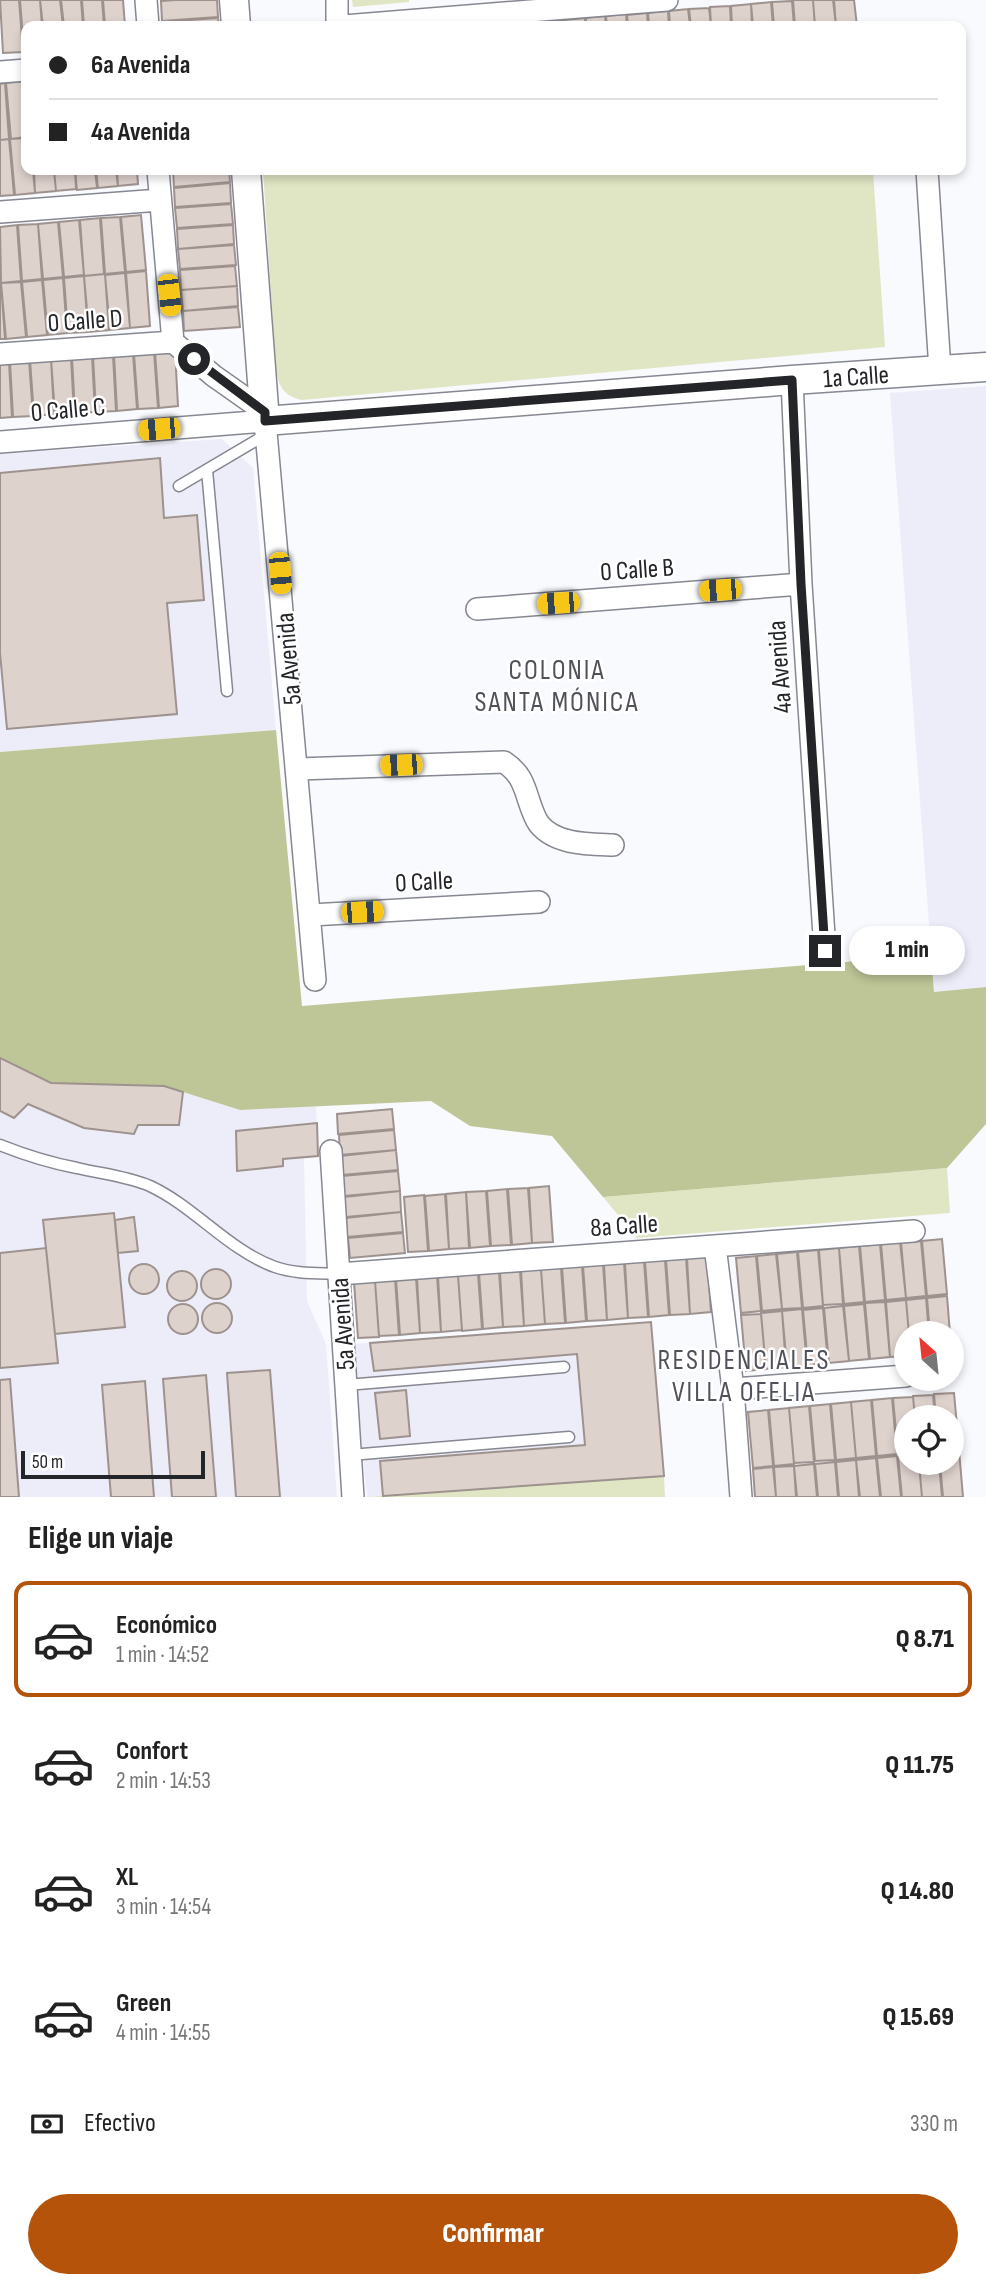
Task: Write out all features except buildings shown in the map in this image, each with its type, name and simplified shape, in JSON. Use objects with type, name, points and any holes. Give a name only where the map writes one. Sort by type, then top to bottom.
[{"type":"street","points":[[146,0],[148,21]]},
{"type":"street","points":[[234,0],[236,21]]},
{"type":"street","points":[[337,0],[338,21]]},
{"type":"street","points":[[406,21],[667,0]]},
{"type":"street","points":[[0,72],[21,70]]},
{"type":"street","points":[[158,175],[173,342],[266,423]]},
{"type":"street","name":"5a Avenida","points":[[246,175],[316,980]]},
{"type":"street","points":[[927,175],[940,370]]},
{"type":"street","points":[[0,212],[160,200]]},
{"type":"street","name":"0 Calle D","points":[[0,354],[173,342]]},
{"type":"street","name":"1a Calle","points":[[266,423],[986,367]]},
{"type":"street","name":"4a Avenida","points":[[792,380],[801,584],[825,951]]},
{"type":"street","name":"0 Calle C","points":[[0,442],[266,423]]},
{"type":"street","name":"0 Calle B","points":[[477,609],[801,584]]},
{"type":"street","points":[[298,769],[504,762],[516,770],[540,825],[551,834],[568,841],[613,845]]},
{"type":"street","name":"0 Calle","points":[[311,915],[539,902]]},
{"type":"street","name":"5a Avenida","points":[[331,1151],[353,1497]]},
{"type":"street","name":"8a Calle","points":[[339,1274],[914,1231]]},
{"type":"street","points":[[715,1246],[733,1390],[741,1497]]},
{"type":"street","points":[[733,1390],[894,1377]]},
{"type":"lane","points":[[179,486],[207,470],[266,423]]},
{"type":"lane","points":[[207,470],[226,691]]},
{"type":"lane","points":[[0,1145],[75,1168],[125,1177],[150,1186],[179,1202],[254,1258],[276,1268],[298,1273],[339,1274]]},
{"type":"lane","points":[[346,1385],[564,1367]]},
{"type":"lane","points":[[350,1455],[569,1437]]},
{"type":"shaded area","points":[[986,386],[986,987],[934,992],[890,393]]},
{"type":"shaded area","points":[[222,439],[253,468],[276,730],[0,752],[0,454]]},
{"type":"shaded area","points":[[0,1058],[51,1083],[164,1086],[240,1110],[316,1106],[318,1156],[304,1158],[307,1301],[326,1344],[337,1497],[0,1497]]},
{"type":"shaded area","points":[[651,1322],[664,1476],[367,1497],[352,1344]]},
{"type":"green space","points":[[352,0],[409,0],[409,2],[353,7]]},
{"type":"green space","points":[[263,175],[873,175],[885,347],[302,400],[283,390],[276,370]]},
{"type":"green space","points":[[276,730],[302,1006],[931,955],[934,992],[986,987],[986,1124],[947,1168],[603,1197],[552,1136],[470,1126],[431,1101],[240,1110],[164,1086],[51,1083],[0,1058],[0,752]]},
{"type":"green space","points":[[947,1168],[950,1213],[637,1238],[603,1197]]},
{"type":"green space","points":[[664,1476],[665,1497],[367,1497]]},
{"type":"district","name":"COLONIA SANTA MÓNICA","points":[[557,685]]},
{"type":"district","name":"RESIDENCIALES VILLA OFELIA","points":[[744,1375]]},
{"type":"route","points":[[194,359],[265,412],[265,421],[792,380],[801,584],[825,951]]}]
